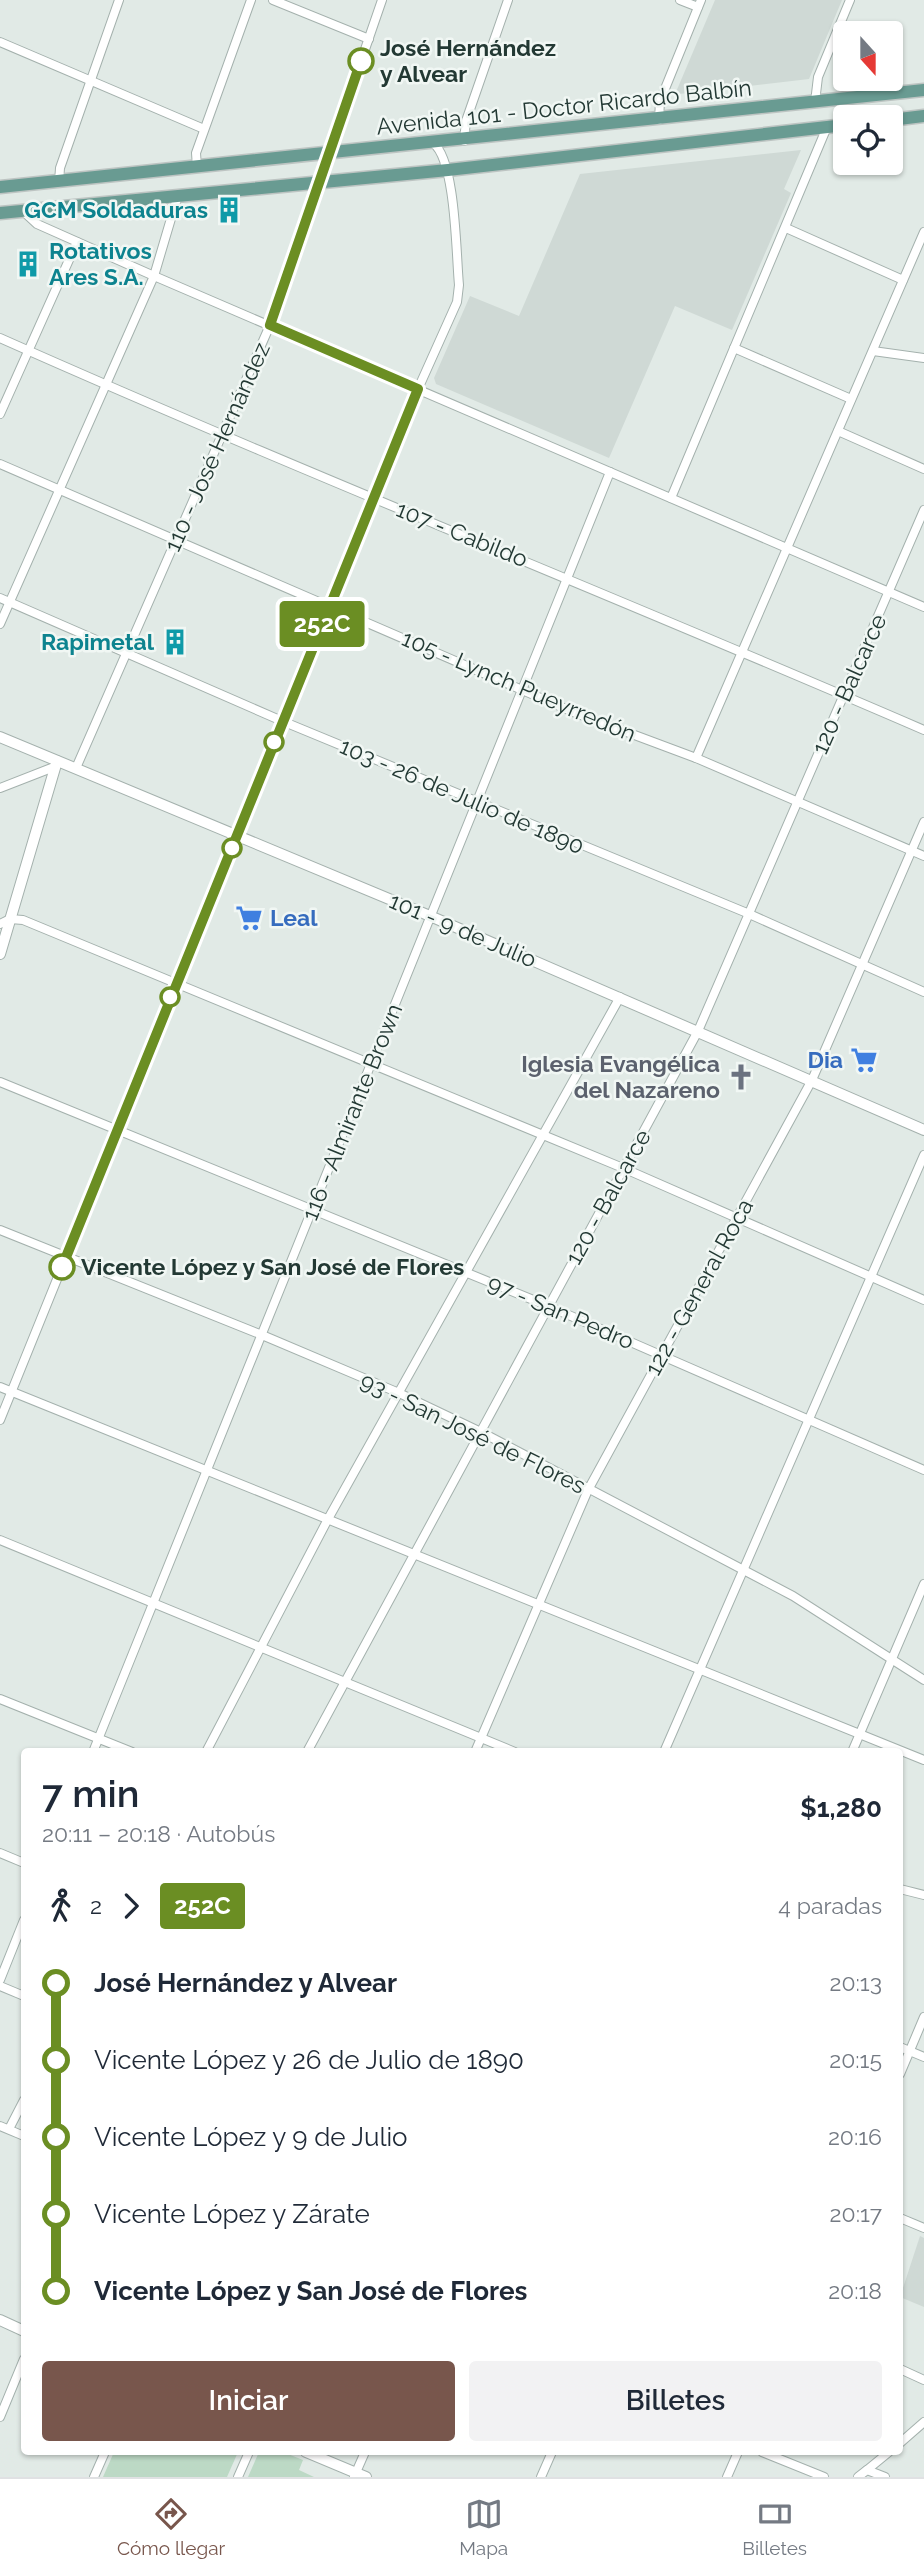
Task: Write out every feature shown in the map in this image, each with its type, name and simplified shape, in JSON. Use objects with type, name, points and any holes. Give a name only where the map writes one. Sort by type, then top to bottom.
[{"type":"main road","name":"Avenida 101 - Doctor Ricardo Balbín","points":[[0,187],[464,141],[924,90]]},
{"type":"main road","points":[[903,119],[924,116]]},
{"type":"main road","points":[[0,213],[448,170],[833,126]]},
{"type":"street","points":[[59,182],[60,168],[119,0]]},
{"type":"street","points":[[197,167],[195,159],[204,129],[251,0]]},
{"type":"street","points":[[274,0],[369,39]]},
{"type":"street","name":"110 - José Hernández","points":[[76,768],[270,325],[322,181],[382,0]]},
{"type":"street","points":[[464,141],[466,121],[508,0]]},
{"type":"street","points":[[659,120],[660,102],[700,4],[680,0]]},
{"type":"street","points":[[815,102],[818,77],[849,0]]},
{"type":"street","points":[[0,42],[204,129]]},
{"type":"street","points":[[671,498],[827,127]]},
{"type":"street","points":[[0,1420],[282,721],[459,295],[448,170],[441,150],[433,143]]},
{"type":"street","points":[[0,624],[154,276],[178,195]]},
{"type":"street","points":[[23,211],[37,224],[154,276],[924,607]]},
{"type":"street","points":[[786,229],[903,280]]},
{"type":"street","points":[[696,758],[924,232]]},
{"type":"street","points":[[0,414],[77,242]]},
{"type":"street","name":"107 - Cabildo","points":[[0,338],[222,435],[741,650],[924,730]]},
{"type":"street","points":[[734,348],[851,399]]},
{"type":"street","points":[[873,351],[924,358]]},
{"type":"street","points":[[838,431],[924,469]]},
{"type":"street","name":"105 - Lynch Pueyrredón","points":[[0,464],[176,541],[330,604],[586,717],[696,758],[924,856]]},
{"type":"street","name":"116 - Almirante Brown","points":[[95,1748],[610,472]]},
{"type":"street","name":"120 - Balcarce","points":[[309,1748],[698,1031],[924,510]]},
{"type":"street","name":"103 - 26 de Julio de 1890","points":[[0,598],[282,721],[747,913],[924,992]]},
{"type":"street","name":"101 - 9 de Julio","points":[[0,737],[56,764],[76,768],[430,916],[924,1130]]},
{"type":"street","points":[[0,788],[56,764]]},
{"type":"street","points":[[0,954],[5,921],[56,764]]},
{"type":"street","name":"122 - General Roca","points":[[477,1748],[588,1490],[812,1080],[924,822]]},
{"type":"street","points":[[5,921],[23,920],[623,1168],[924,1300]]},
{"type":"street","points":[[208,1748],[328,1519],[620,997]]},
{"type":"street","name":"97 - San Pedro","points":[[0,1082],[548,1306],[924,1470]]},
{"type":"street","points":[[666,1748],[924,1155]]},
{"type":"street","name":"93 - San José de Flores","points":[[0,1230],[262,1335],[399,1393],[481,1432],[800,1600],[924,1680]]},
{"type":"street","points":[[0,1387],[894,1748]]},
{"type":"street","points":[[0,1540],[505,1748]]},
{"type":"street","points":[[854,1748],[924,1584]]},
{"type":"street","points":[[0,1699],[123,1748]]},
{"type":"street","points":[[903,1752],[924,1760]]},
{"type":"street","points":[[0,1853],[21,1862]]},
{"type":"street","points":[[903,1890],[924,1895]]},
{"type":"street","points":[[0,1980],[21,1928]]},
{"type":"street","points":[[0,1986],[21,1995]]},
{"type":"street","points":[[903,2066],[924,2017]]},
{"type":"street","points":[[903,2049],[924,2057]]},
{"type":"street","points":[[5,2128],[21,2104]]},
{"type":"street","points":[[903,2219],[924,2228]]},
{"type":"street","points":[[0,2320],[21,2330]]},
{"type":"street","points":[[0,2417],[21,2366]]},
{"type":"street","points":[[903,2370],[924,2380]]},
{"type":"street","points":[[903,2440],[924,2422]]},
{"type":"street","points":[[94,2477],[104,2455]]},
{"type":"street","points":[[238,2477],[248,2455]]},
{"type":"street","points":[[313,2455],[359,2476],[364,2455]]},
{"type":"street","points":[[541,2477],[551,2455]]},
{"type":"street","points":[[727,2477],[737,2455]]},
{"type":"street","points":[[769,2455],[824,2477]]},
{"type":"street","points":[[858,2477],[885,2455]]},
{"type":"street","points":[[867,2470],[885,2477]]},
{"type":"shaded area","points":[[715,0],[842,0],[809,79],[679,94],[676,92]]},
{"type":"shaded area","points":[[801,150],[784,189],[791,193],[732,330],[675,306],[609,458],[436,384],[434,378],[470,296],[519,316],[580,174]]},
{"type":"shaded area","points":[[920,2236],[924,2238],[924,2307],[903,2298],[903,2288]]},
{"type":"green space","points":[[113,2455],[237,2455],[227,2477],[103,2477]]},
{"type":"green space","points":[[258,2455],[290,2455],[303,2460],[299,2470],[314,2477],[248,2477]]},
{"type":"bus line","name":"252C","points":[[62,1267],[418,389],[270,325],[322,181],[361,61]]},
{"type":"place","name":"José Hernández y Alvear","points":[[361,61]]},
{"type":"place","name":"GCM Soldaduras","points":[[229,210]]},
{"type":"place","name":"Rotativos Ares S.A.","points":[[28,264]]},
{"type":"place","name":"Rapimetal","points":[[175,642]]},
{"type":"place","name":"Leal","points":[[249,918]]},
{"type":"place","name":"Dia","points":[[864,1060]]},
{"type":"place","name":"Iglesia Evangélica del Nazareno","points":[[741,1077]]},
{"type":"place","name":"Vicente López y San José de Flores","points":[[62,1267]]}]
